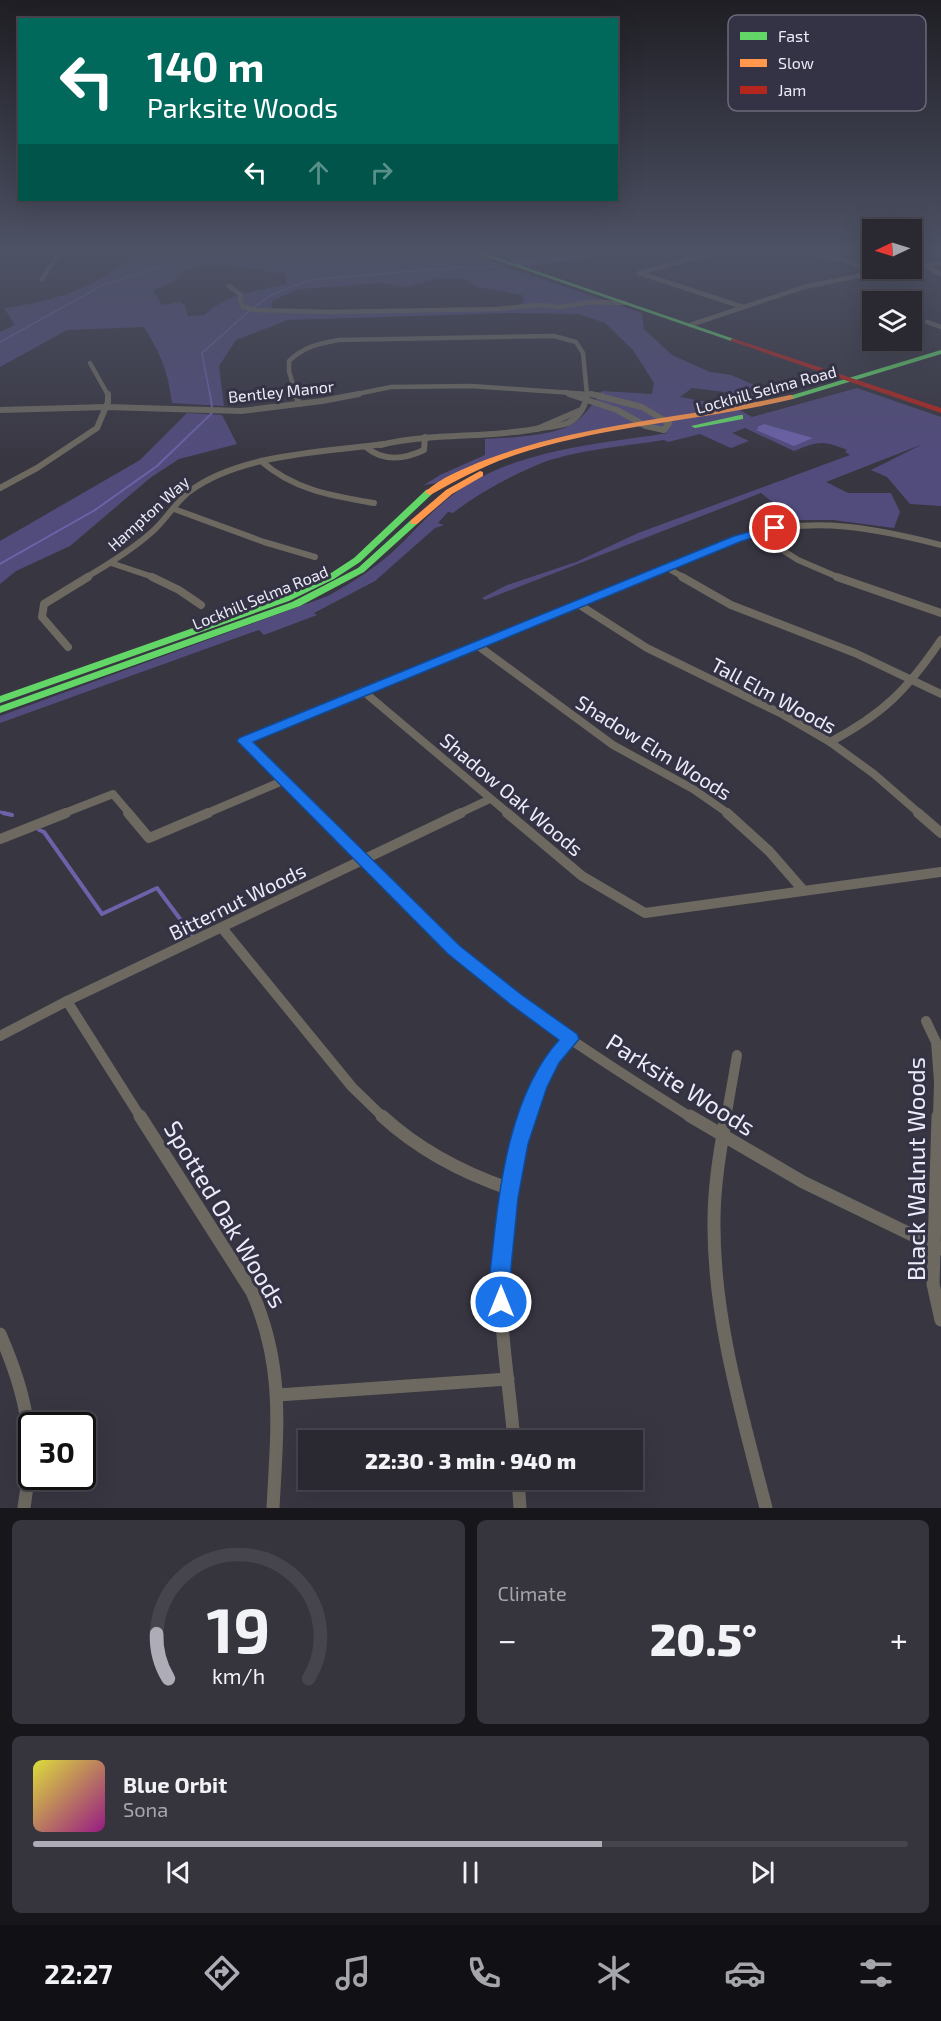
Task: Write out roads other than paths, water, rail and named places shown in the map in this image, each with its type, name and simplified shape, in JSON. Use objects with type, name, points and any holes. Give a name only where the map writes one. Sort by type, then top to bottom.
[{"type":"main road","points":[[682,322],[941,411]]},
{"type":"main road","name":"Lockhill Selma Road","points":[[0,700],[94,672],[304,600],[347,579],[388,547],[445,493],[516,459],[666,427],[738,418],[846,386],[851,380],[941,352]]},
{"type":"main road","name":"Lockhill Selma Road","points":[[0,710],[285,599],[336,574],[375,544],[420,499],[451,479],[484,463],[545,445],[646,426],[666,427]]},
{"type":"street","points":[[690,325],[698,322]]},
{"type":"street","points":[[298,404],[289,371],[289,361],[316,345],[352,339],[544,336],[570,339],[576,342],[583,352],[586,396]]},
{"type":"street","points":[[0,488],[93,433],[101,422],[108,394],[90,363]]},
{"type":"street","name":"Bentley Manor","points":[[0,410],[106,407],[232,411],[298,404],[404,386],[512,387],[565,392],[632,403],[666,427]]},
{"type":"street","name":"Bentley Manor","points":[[586,396],[646,426]]},
{"type":"street","name":"Hampton Way","points":[[68,647],[42,617],[44,604],[111,563],[147,537],[189,492],[209,479],[237,467],[261,461],[426,440],[493,436],[568,423],[577,417],[586,396]]},
{"type":"street","points":[[617,410],[632,403]]},
{"type":"street","name":"Hampton Way","points":[[366,447],[382,456],[403,457],[424,450],[426,440]]},
{"type":"street","points":[[261,461],[273,474],[292,485],[374,503]]},
{"type":"street","points":[[174,509],[264,542],[315,557]]},
{"type":"street","points":[[363,691],[756,533],[790,526],[836,524],[886,530],[941,545]]},
{"type":"street","points":[[756,533],[774,546],[816,568],[941,613]]},
{"type":"street","points":[[375,544],[388,547]]},
{"type":"street","points":[[111,563],[166,581],[201,605]]},
{"type":"street","points":[[667,568],[730,605],[833,643],[941,694]]},
{"type":"street","name":"Tall Elm Woods","points":[[578,604],[647,648],[782,714],[830,742],[874,774],[941,833]]},
{"type":"street","points":[[830,742],[872,720],[914,680],[941,640]]},
{"type":"street","name":"Shadow Elm Woods","points":[[477,645],[584,726],[703,796],[732,816],[782,862],[803,890]]},
{"type":"street","name":"Parksite Woods","points":[[363,691],[244,741],[362,860],[477,970],[570,1039],[724,1138],[803,1182],[937,1247]]},
{"type":"street","name":"Shadow Oak Woods","points":[[363,691],[582,876],[645,914],[803,890]]},
{"type":"street","points":[[0,839],[113,794],[149,838],[285,780]]},
{"type":"street","name":"Bitternut Woods","points":[[0,1036],[67,1001],[490,799]]},
{"type":"street","points":[[803,890],[941,872]]},
{"type":"street","points":[[222,928],[375,1112],[421,1149],[464,1173],[510,1189]]},
{"type":"street","name":"Spotted Oak Woods","points":[[67,1001],[252,1292],[269,1328],[277,1368],[278,1395],[273,1508]]},
{"type":"street","name":"Black Walnut Woods","points":[[926,1021],[936,1042],[939,1081],[937,1247],[933,1284],[941,1320]]},
{"type":"street","points":[[513,1430],[501,1302],[501,1268],[510,1189],[519,1144],[538,1087],[553,1058],[570,1039]]},
{"type":"street","points":[[737,1055],[716,1179],[714,1220],[716,1274],[724,1332],[766,1508]]},
{"type":"street","points":[[0,1334],[21,1383],[31,1429],[29,1482],[24,1508]]},
{"type":"street","points":[[278,1395],[508,1379]]},
{"type":"street","points":[[519,1490],[520,1508]]},
{"type":"waterway","points":[[0,342],[35,322]]},
{"type":"waterway","points":[[210,395],[202,353],[236,322]]},
{"type":"waterway","points":[[210,394],[212,407]]},
{"type":"waterway","points":[[0,564],[95,510],[157,466],[212,413]]},
{"type":"waterway","points":[[0,812],[9,814]]},
{"type":"waterway","points":[[3,813],[12,815]]},
{"type":"waterway","points":[[39,830],[44,832],[102,914],[157,888],[192,935]]}]
